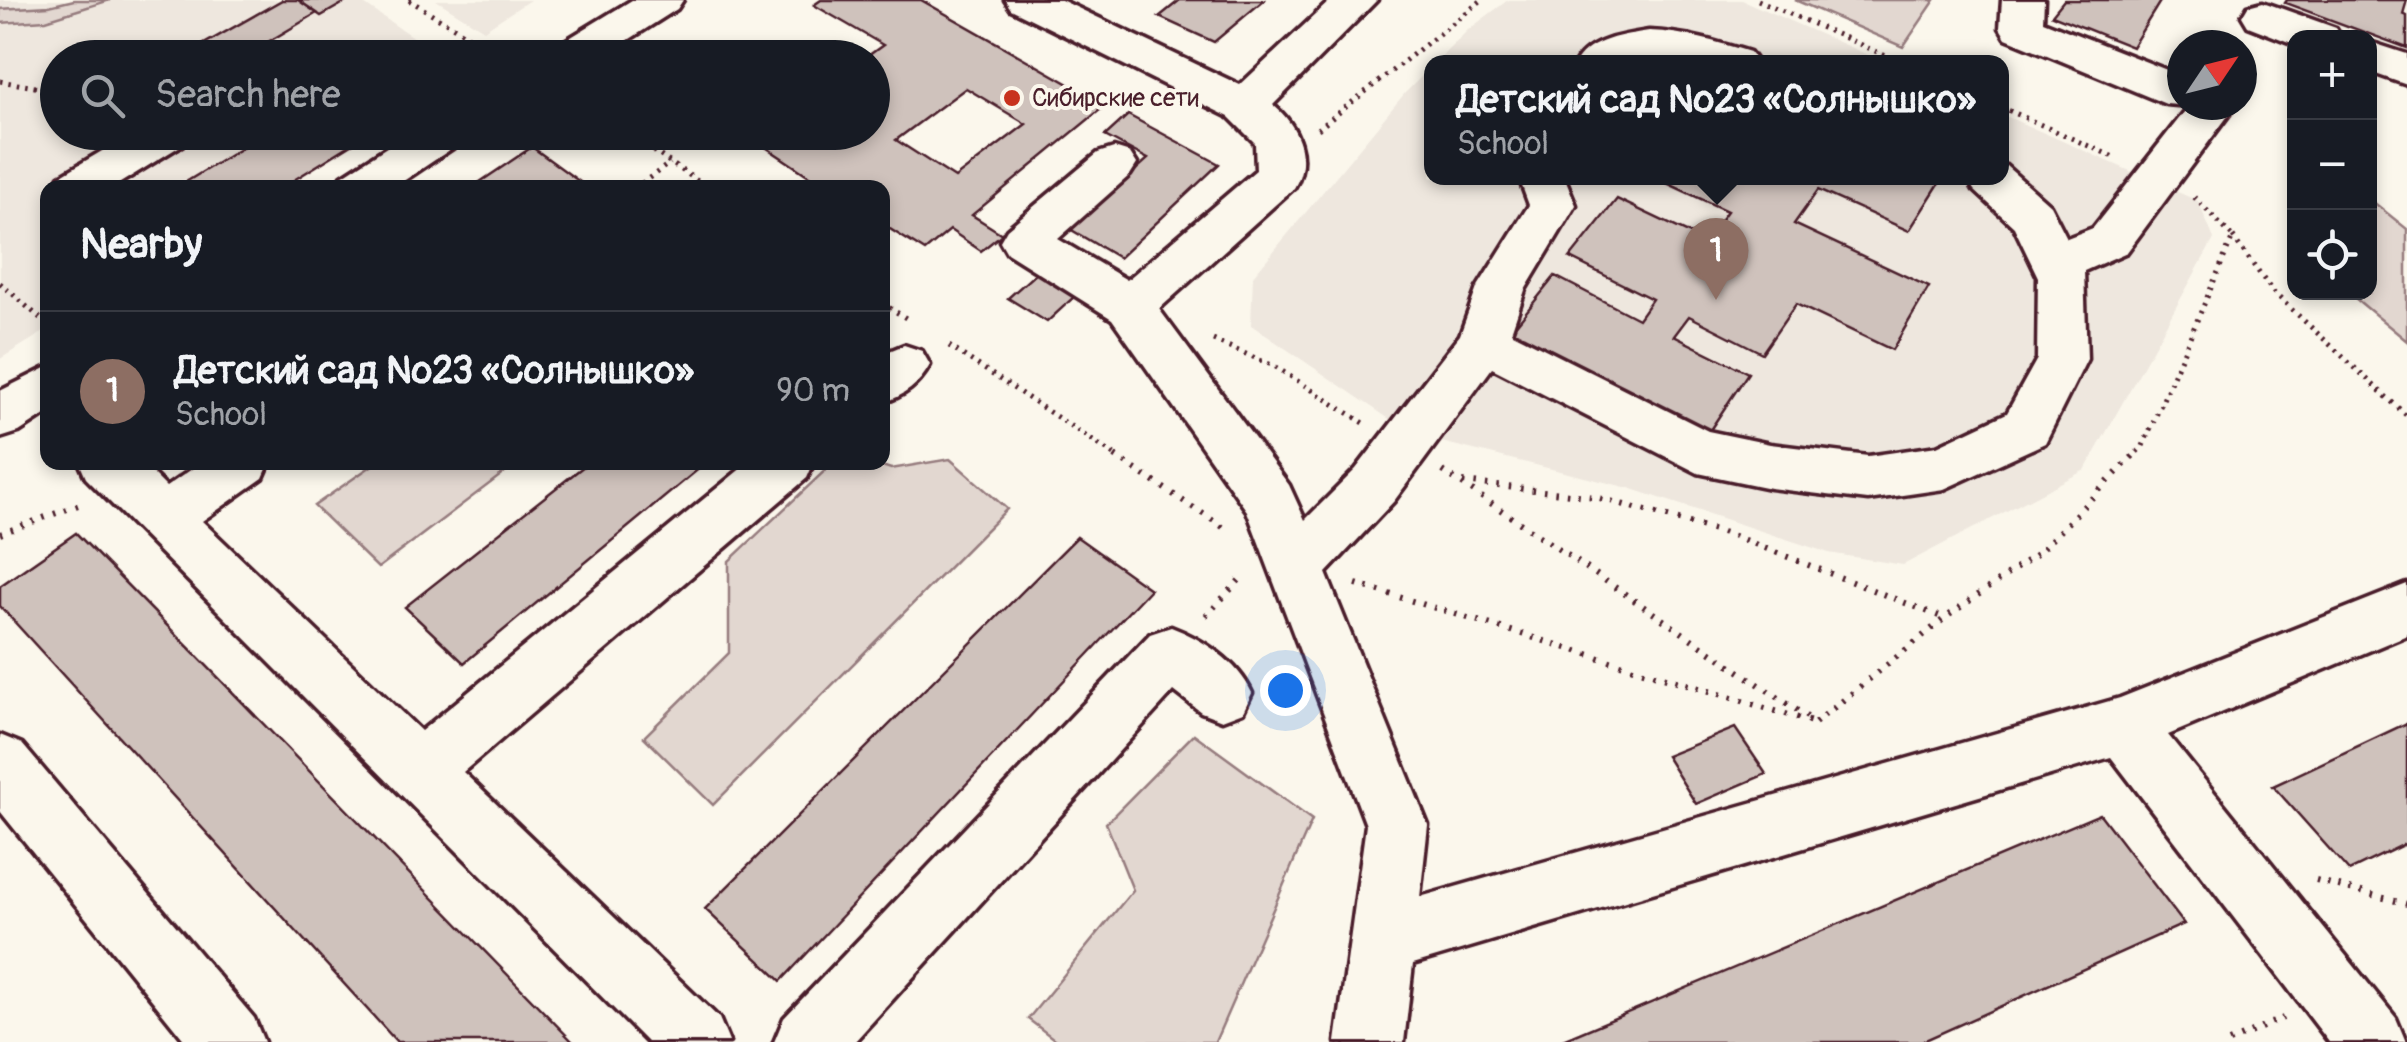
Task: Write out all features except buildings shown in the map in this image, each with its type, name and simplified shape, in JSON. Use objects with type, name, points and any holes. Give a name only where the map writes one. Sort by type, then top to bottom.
[{"type":"street","points":[[597,40],[662,0]]},
{"type":"street","points":[[1026,0],[1245,106],[1270,124],[1282,148],[1278,176],[1130,306]]},
{"type":"street","points":[[1245,106],[1356,0]]},
{"type":"street","points":[[2023,0],[2021,28],[2167,87]]},
{"type":"street","points":[[2255,30],[2267,8],[2307,30]]},
{"type":"street","points":[[1609,55],[1619,49],[1680,44],[1714,55]]},
{"type":"street","points":[[2377,59],[2407,70]]},
{"type":"street","points":[[2053,257],[2079,255],[2110,240],[2202,120]]},
{"type":"street","points":[[89,180],[139,150]]},
{"type":"street","points":[[370,180],[417,150]]},
{"type":"street","points":[[1114,164],[1024,241],[1130,306],[1270,501],[1280,560],[1397,825],[1370,1042]]},
{"type":"street","points":[[1280,560],[1374,486],[1484,341],[1492,305],[1553,206],[1545,185]]},
{"type":"street","points":[[1484,341],[1698,451],[1770,466],[1868,478],[1944,467],[2026,428],[2062,359],[2062,276],[2032,216],[1998,185]]},
{"type":"street","points":[[132,489],[211,470]]},
{"type":"street","points":[[420,770],[778,470]]},
{"type":"street","points":[[132,489],[695,1042]]},
{"type":"street","points":[[1380,941],[2123,725],[2407,609]]},
{"type":"street","points":[[808,1042],[1170,654],[1222,692]]},
{"type":"street","points":[[2123,725],[2372,1042]]},
{"type":"street","points":[[0,764],[230,1042]]},
{"type":"path","points":[[408,0],[475,40]]},
{"type":"path","points":[[1282,148],[1314,132],[1482,0]]},
{"type":"path","points":[[1758,0],[1884,55]]},
{"type":"path","points":[[0,80],[40,88]]},
{"type":"path","points":[[652,150],[696,180]]},
{"type":"path","points":[[646,180],[670,162]]},
{"type":"path","points":[[2233,237],[2273,292],[2407,416]]},
{"type":"path","points":[[0,283],[40,318]]},
{"type":"path","points":[[890,317],[911,354],[1280,560],[1815,722],[1461,482],[1274,366],[1130,306]]},
{"type":"path","points":[[1461,482],[1596,497],[1730,534],[1945,618]]},
{"type":"path","points":[[0,534],[132,489]]},
{"type":"path","points":[[1170,654],[1280,560]]},
{"type":"shaded area","points":[[0,0],[358,0],[417,40],[40,40],[40,150],[343,150],[293,180],[40,180],[40,334],[0,359]]},
{"type":"shaded area","points":[[110,0],[46,20],[0,23],[0,9]]},
{"type":"shaded area","points":[[436,0],[530,0],[484,30]]},
{"type":"shaded area","points":[[1508,0],[1742,0],[1868,55],[1443,55]]},
{"type":"shaded area","points":[[1795,0],[1935,0],[1903,47]]},
{"type":"shaded area","points":[[1424,74],[1424,185],[2009,185],[2009,118],[2198,201],[2214,239],[2085,470],[1903,565],[1829,553],[1629,488],[1413,435],[1251,325],[1253,276]]},
{"type":"shaded area","points":[[2377,205],[2407,229],[2407,341],[2357,300],[2377,300]]},
{"type":"shaded area","points":[[950,459],[1007,509],[713,805],[644,737],[729,653],[729,561],[826,470],[891,469]]},
{"type":"shaded area","points":[[366,470],[508,470],[378,568],[314,506]]},
{"type":"shaded area","points":[[1194,734],[1312,820],[1215,1042],[1058,1042],[1028,1019],[1133,890],[1106,823]]},
{"type":"place","name":"Сибирские сети","points":[[1012,98]]},
{"type":"place","name":"Детский сад №23 «Солнышко»","points":[[1716,300]]}]
